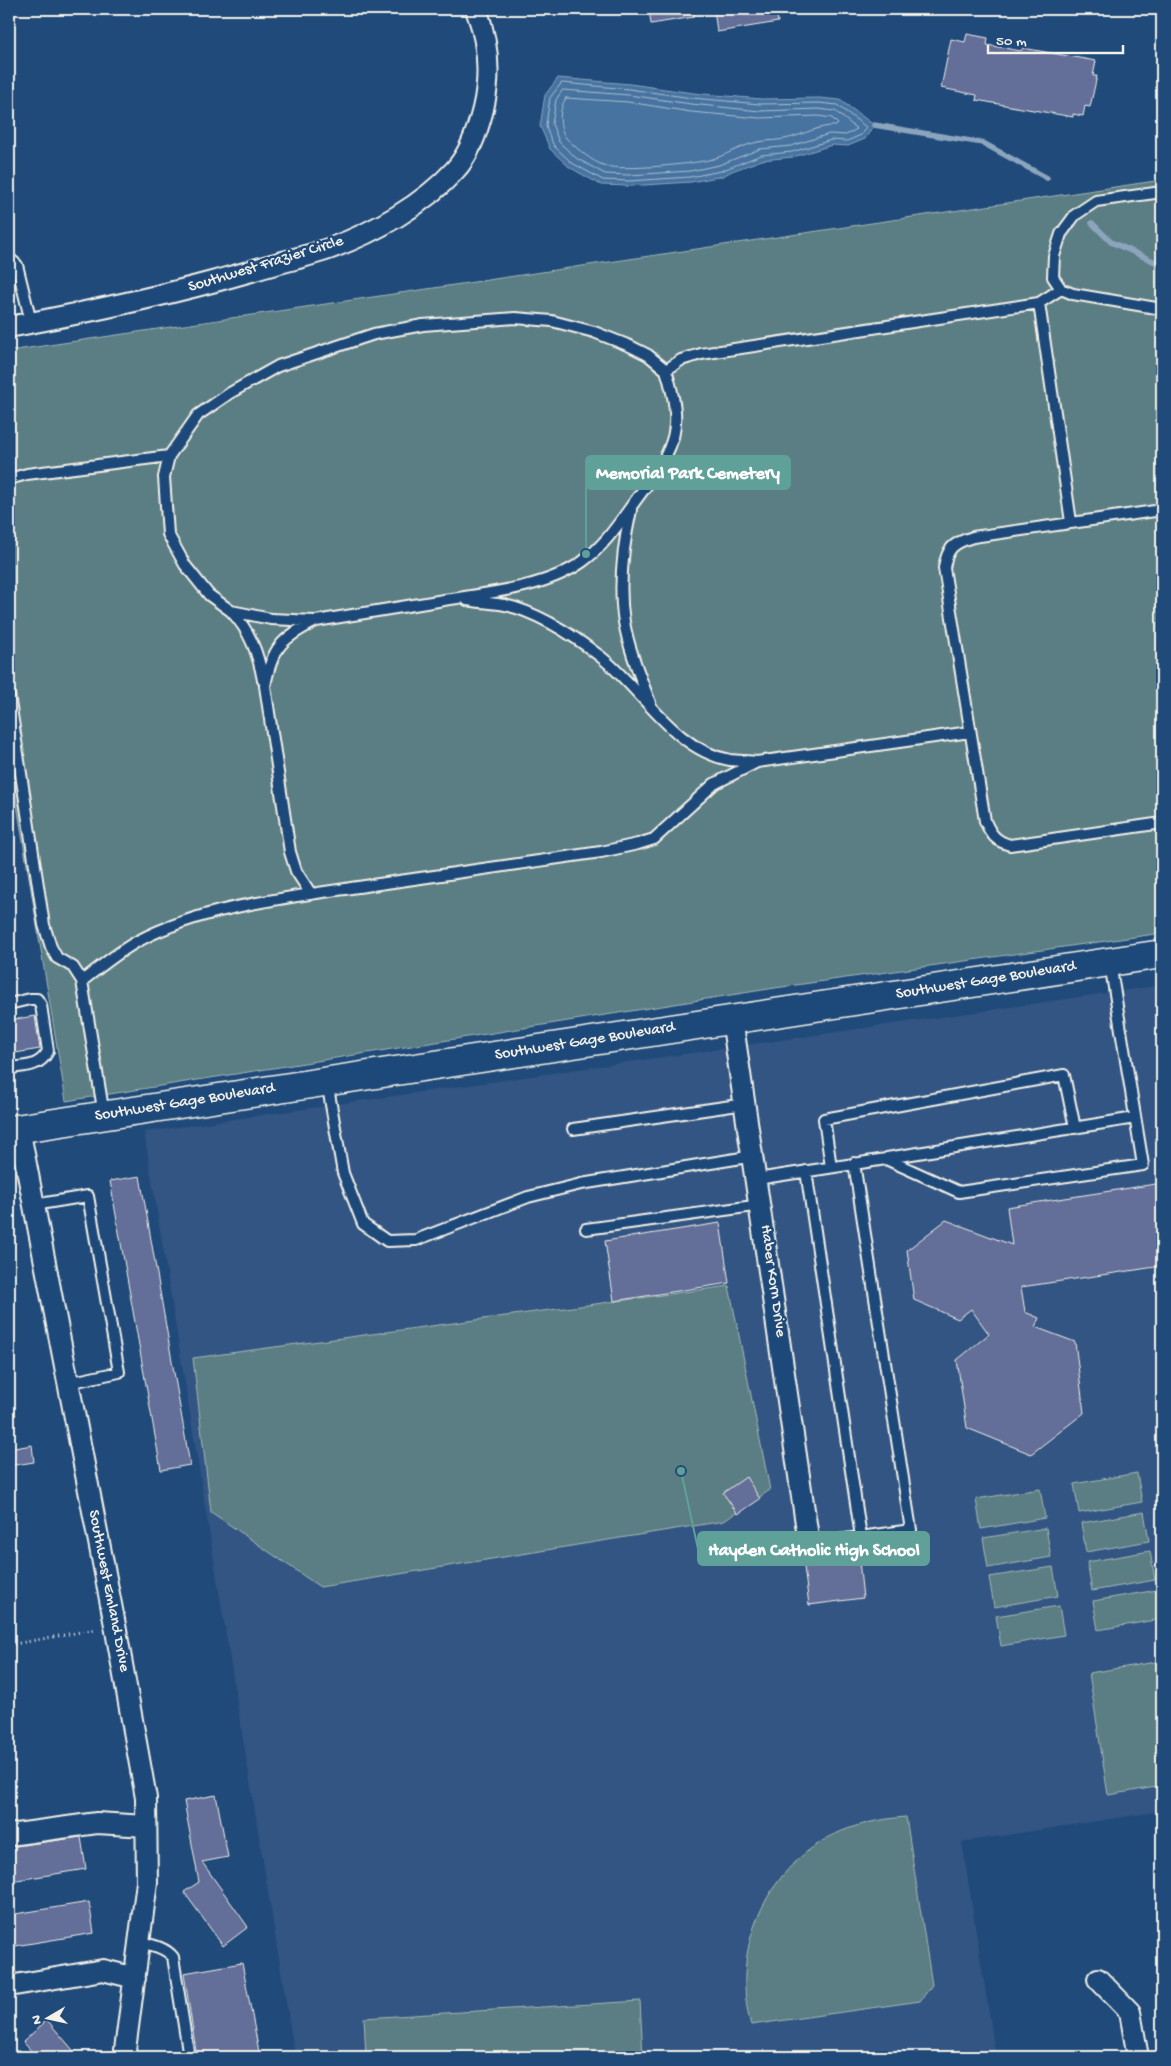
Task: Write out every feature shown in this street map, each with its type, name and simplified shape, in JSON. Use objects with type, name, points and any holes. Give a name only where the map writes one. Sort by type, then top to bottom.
[{"type":"main road","name":"Southwest Gage Boulevard","points":[[14,1129],[1162,954]]},
{"type":"street","name":"Southwest Frazier Circle","points":[[9,327],[102,309],[192,288],[307,255],[353,239],[383,224],[418,201],[456,170],[470,144],[480,118],[486,93],[488,67],[484,34],[476,9]]},
{"type":"street","name":"Haber Korn Drive","points":[[732,1019],[754,1156],[809,1544]]},
{"type":"street","name":"Southwest Emland Drive","points":[[14,1129],[34,1205],[115,1625],[146,1798],[147,1882],[125,2050],[126,2057]]},
{"type":"street","points":[[9,1835],[97,1823],[146,1826]]},
{"type":"street","points":[[9,1986],[103,1970],[135,1978]]},
{"type":"street","points":[[1098,1979],[1130,2012],[1138,2057]]},
{"type":"lane","points":[[1162,192],[1096,202],[1075,216],[1061,234],[1054,256],[1052,277],[1061,289],[1073,294],[1162,309]]},
{"type":"lane","points":[[9,258],[17,265],[31,322]]},
{"type":"lane","points":[[666,370],[681,360],[701,354],[1038,303],[1061,289]]},
{"type":"lane","points":[[1038,303],[1071,522]]},
{"type":"lane","points":[[231,611],[271,619],[316,621],[456,598],[555,577],[583,562],[607,539],[662,465],[672,443],[676,419],[674,393],[666,370],[648,355],[630,346],[594,332],[552,321],[515,318],[423,325],[374,334],[278,366],[230,393],[198,415],[169,456],[164,477],[168,534],[185,565],[210,595],[244,624],[258,655],[265,686],[290,852],[296,871],[311,894]]},
{"type":"lane","points":[[9,479],[27,474],[169,456]]},
{"type":"lane","points":[[632,505],[624,544],[622,585],[624,620],[633,659],[651,706]]},
{"type":"lane","points":[[1162,510],[972,537],[953,545],[946,554],[944,568],[985,821],[992,836],[999,842],[1010,846],[1162,823]]},
{"type":"lane","points":[[456,598],[506,606],[538,617],[602,658],[683,737],[703,750],[729,760],[757,762],[970,732]]},
{"type":"lane","points":[[265,686],[268,666],[278,646],[294,632],[316,621]]},
{"type":"lane","points":[[9,695],[44,925],[51,947],[57,958],[73,967],[82,981],[104,1115]]},
{"type":"lane","points":[[82,981],[110,959],[138,941],[183,923],[224,910],[311,894],[601,852],[654,839],[714,784],[757,762]]},
{"type":"lane","points":[[886,1159],[959,1192],[1143,1165],[1110,962]]},
{"type":"lane","points":[[9,1004],[36,999],[41,1005],[48,1051],[45,1058],[37,1064],[9,1068]]},
{"type":"lane","points":[[831,1167],[824,1120],[1064,1075],[1075,1128]]},
{"type":"lane","points":[[327,1081],[342,1173],[363,1224],[387,1241],[416,1240],[528,1197],[581,1184],[754,1156]]},
{"type":"lane","points":[[573,1129],[745,1104]]},
{"type":"lane","points":[[757,1179],[1136,1118]]},
{"type":"lane","points":[[809,1544],[911,1530],[854,1164]]},
{"type":"lane","points":[[806,1171],[861,1537]]},
{"type":"lane","points":[[34,1205],[88,1196],[119,1372],[68,1383]]},
{"type":"lane","points":[[586,1229],[761,1204]]},
{"type":"lane","points":[[139,1942],[160,1948],[169,1952],[173,1957],[189,2057]]},
{"type":"path","points":[[9,1645],[115,1625]]},
{"type":"shaded area","points":[[1162,985],[1162,1811],[962,1842],[996,2057],[295,2057],[144,1132]]},
{"type":"green space","points":[[1162,180],[1162,933],[775,988],[66,1101],[9,757],[9,351]]},
{"type":"green space","points":[[729,1286],[770,1490],[724,1521],[320,1587],[211,1512],[193,1358]]},
{"type":"green space","points":[[1137,1473],[1142,1502],[1079,1513],[1074,1484]]},
{"type":"green space","points":[[1040,1489],[1045,1518],[981,1529],[976,1499]]},
{"type":"green space","points":[[1144,1512],[1149,1541],[1086,1552],[1081,1523]]},
{"type":"green space","points":[[1046,1528],[1051,1557],[988,1568],[983,1538]]},
{"type":"green space","points":[[1150,1551],[1155,1580],[1092,1591],[1087,1562]]},
{"type":"green space","points":[[1053,1567],[1058,1596],[994,1607],[989,1577]]},
{"type":"green space","points":[[1157,1590],[1161,1619],[1098,1630],[1093,1601]]},
{"type":"green space","points":[[1059,1606],[1064,1635],[1001,1646],[996,1616]]},
{"type":"green space","points":[[1162,1661],[1162,1786],[1108,1795],[1089,1673]]},
{"type":"green space","points":[[906,1817],[932,1985],[920,2001],[751,2025],[746,1998],[745,1970],[750,1942],[758,1916],[771,1892],[788,1869],[809,1850],[833,1835],[868,1823]]},
{"type":"green space","points":[[640,2001],[643,2057],[366,2057],[364,2018]]},
{"type":"water","points":[[558,78],[761,99],[819,98],[840,100],[874,125],[865,139],[848,146],[832,145],[793,157],[762,160],[723,176],[691,182],[629,186],[601,185],[569,167],[550,149],[540,126],[545,95]]},
{"type":"building","points":[[649,9],[694,9],[694,17],[651,24]]},
{"type":"building","points":[[714,9],[776,9],[778,22],[717,32]]},
{"type":"building","points":[[967,34],[988,38],[987,45],[1021,51],[1023,48],[1096,61],[1093,76],[1097,76],[1090,107],[1085,106],[1083,116],[1073,114],[1073,117],[976,100],[977,95],[941,88],[951,39],[965,42]]},
{"type":"building","points":[[35,1016],[40,1049],[9,1054],[9,1020]]},
{"type":"building","points":[[140,1176],[190,1465],[161,1470],[110,1181]]},
{"type":"building","points":[[1162,1183],[1162,1266],[1021,1287],[1025,1312],[1039,1318],[1035,1327],[1075,1342],[1084,1413],[1031,1454],[967,1428],[957,1360],[989,1334],[971,1309],[958,1319],[914,1300],[907,1250],[946,1220],[1012,1245],[1007,1207]]},
{"type":"building","points":[[720,1223],[729,1283],[614,1301],[605,1241]]},
{"type":"building","points":[[32,1445],[34,1462],[9,1466],[9,1449]]},
{"type":"building","points":[[746,1477],[760,1499],[738,1514],[723,1493]]},
{"type":"building","points":[[859,1561],[863,1598],[809,1605],[804,1567]]},
{"type":"building","points":[[216,1795],[228,1857],[202,1862],[248,1927],[223,1946],[184,1892],[199,1882],[184,1801]]},
{"type":"building","points":[[81,1837],[86,1869],[11,1881],[9,1847]]},
{"type":"building","points":[[89,1902],[94,1933],[9,1947],[9,1915]]},
{"type":"building","points":[[242,1963],[260,2057],[197,2057],[184,1973]]},
{"type":"building","points":[[47,2020],[79,2057],[37,2057],[23,2042]]},
{"type":"waterway","points":[[874,125],[983,143],[1047,178]]},
{"type":"waterway","points":[[1092,223],[1111,242],[1162,265]]},
{"type":"place","name":"Memorial Park Cemetery","points":[[586,554]]},
{"type":"place","name":"Hayden Catholic High School","points":[[681,1471]]}]
